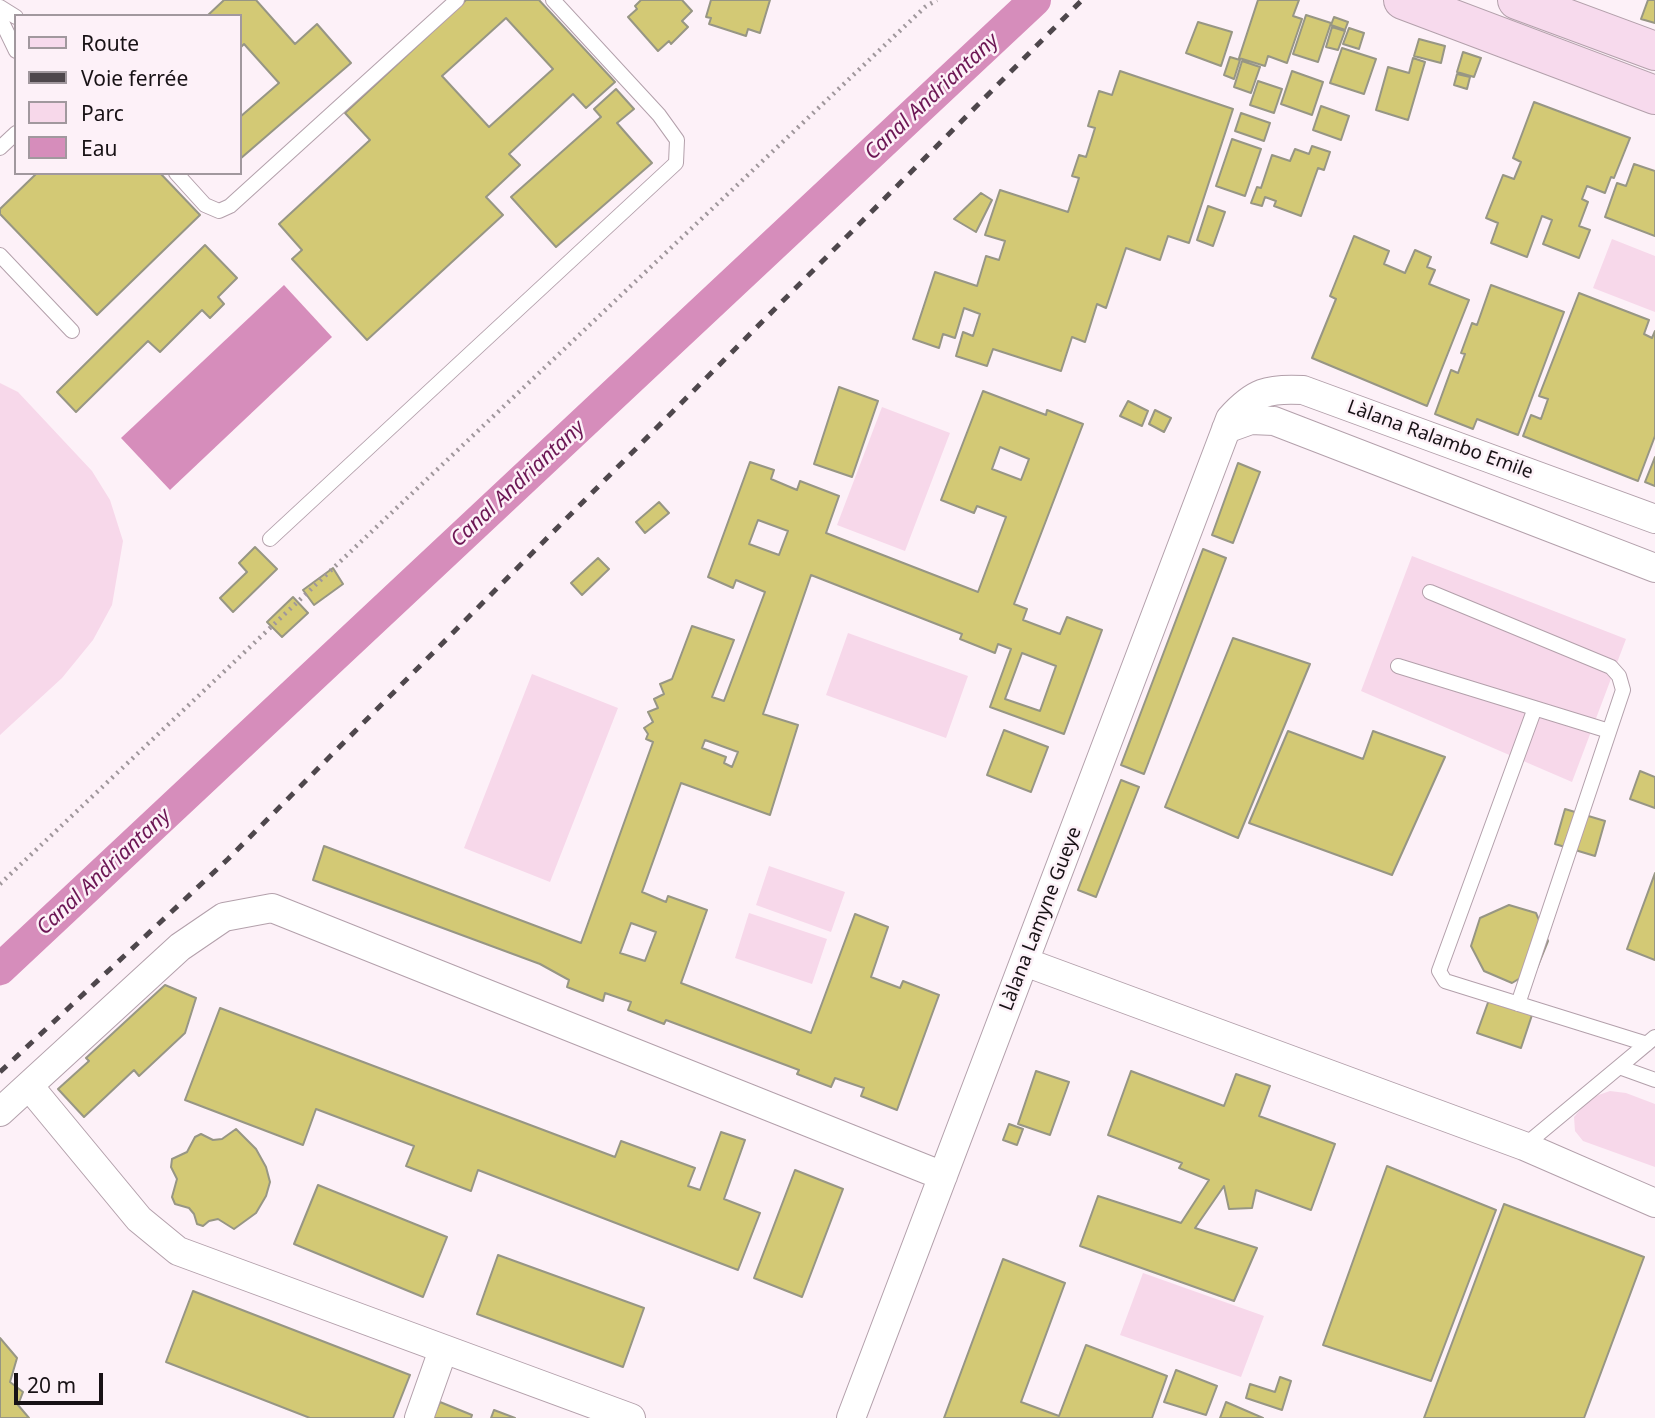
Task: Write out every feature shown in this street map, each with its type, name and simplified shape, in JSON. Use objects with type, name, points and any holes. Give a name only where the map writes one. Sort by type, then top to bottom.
[{"type":"main road","points":[[1403,0],[1655,96]]},
{"type":"main road","points":[[1517,0],[1655,51]]},
{"type":"street","name":"Làlana Ralambo Emile","points":[[1228,424],[1245,401],[1275,388],[1303,390],[1655,519]]},
{"type":"street","points":[[1228,424],[1251,420],[1274,421],[1655,568]]},
{"type":"street","name":"Làlana Lamyne Gueye","points":[[851,1418],[1228,424]]},
{"type":"street","points":[[0,1112],[180,947],[224,917],[272,908],[943,1176]]},
{"type":"street","points":[[1025,962],[1524,1146],[1655,1203]]},
{"type":"street","points":[[29,1086],[139,1219],[178,1251],[631,1418]]},
{"type":"street","points":[[419,1418],[443,1350]]},
{"type":"lane","points":[[178,175],[205,205],[219,211],[230,206],[457,0]]},
{"type":"lane","points":[[270,538],[676,163],[677,140],[659,115],[553,0]]},
{"type":"lane","points":[[0,18],[14,47]]},
{"type":"lane","points":[[0,148],[14,135]]},
{"type":"lane","points":[[0,255],[72,331]]},
{"type":"lane","points":[[1430,592],[1611,667],[1619,676],[1623,690],[1518,1004]]},
{"type":"lane","points":[[1398,666],[1609,731]]},
{"type":"lane","points":[[1535,708],[1438,971],[1446,981],[1651,1041]]},
{"type":"lane","points":[[1524,1146],[1651,1041]]},
{"type":"lane","points":[[1619,1067],[1655,1080]]},
{"type":"path","points":[[0,884],[925,7],[937,0]]},
{"type":"green space","points":[[1612,239],[1655,256],[1655,312],[1593,288]]},
{"type":"green space","points":[[0,383],[18,392],[92,471],[110,500],[123,541],[112,605],[93,640],[62,678],[0,735]]},
{"type":"green space","points":[[882,407],[950,433],[905,551],[837,525]]},
{"type":"green space","points":[[1412,556],[1626,639],[1572,782],[1361,691]]},
{"type":"green space","points":[[848,633],[968,676],[946,738],[826,695]]},
{"type":"green space","points":[[532,674],[618,708],[550,882],[464,848]]},
{"type":"green space","points":[[769,866],[845,892],[831,932],[756,905]]},
{"type":"green space","points":[[749,913],[827,939],[812,984],[735,958]]},
{"type":"green space","points":[[1610,1091],[1626,1093],[1655,1104],[1655,1167],[1583,1141],[1575,1131],[1574,1117],[1590,1098]]},
{"type":"green space","points":[[1143,1273],[1264,1316],[1241,1377],[1120,1335]]},
{"type":"water","points":[[284,285],[332,337],[170,490],[121,438]]},
{"type":"building","points":[[224,0],[256,0],[295,44],[317,24],[351,63],[242,157],[242,115],[279,83],[244,44],[242,46],[242,14],[209,14]]},
{"type":"building","points":[[466,0],[539,0],[615,82],[586,108],[573,94],[509,154],[520,165],[486,197],[503,215],[367,340],[292,259],[302,250],[279,224],[370,140],[345,113]],"holes":[[[506,18],[553,69],[489,127],[442,76]]]},
{"type":"building","points":[[641,0],[682,0],[692,11],[682,21],[688,27],[671,44],[669,41],[658,51],[628,17],[637,9],[635,6]]},
{"type":"building","points":[[711,0],[770,0],[760,33],[748,29],[746,36],[709,24],[711,18],[706,17]]},
{"type":"building","points":[[1258,0],[1299,0],[1293,16],[1302,19],[1287,63],[1268,56],[1265,66],[1239,58]]},
{"type":"building","points":[[1648,0],[1655,0],[1655,23],[1641,19]]},
{"type":"building","points":[[1306,15],[1331,23],[1318,62],[1293,54]]},
{"type":"building","points":[[1334,17],[1348,22],[1345,30],[1331,25]]},
{"type":"building","points":[[1198,22],[1232,32],[1221,66],[1186,53]]},
{"type":"building","points":[[1332,27],[1345,31],[1338,50],[1326,47]]},
{"type":"building","points":[[1349,28],[1364,33],[1359,49],[1343,44]]},
{"type":"building","points":[[1419,39],[1445,46],[1441,63],[1414,56]]},
{"type":"building","points":[[1342,48],[1376,59],[1364,94],[1330,83]]},
{"type":"building","points":[[1463,52],[1481,58],[1474,77],[1457,72]]},
{"type":"building","points":[[1230,57],[1240,60],[1234,79],[1224,75]]},
{"type":"building","points":[[1413,58],[1425,62],[1408,120],[1376,110],[1388,67],[1409,73]]},
{"type":"building","points":[[1242,61],[1260,67],[1251,93],[1234,87]]},
{"type":"building","points":[[1120,71],[1233,109],[1189,243],[1168,236],[1160,260],[1126,248],[1106,308],[1097,304],[1085,342],[1072,337],[1061,371],[993,349],[987,366],[956,356],[963,332],[973,336],[980,314],[964,308],[955,338],[943,334],[939,348],[913,339],[935,272],[977,286],[986,256],[999,260],[1005,241],[985,235],[1000,190],[1068,212],[1079,178],[1072,176],[1079,155],[1086,157],[1095,128],[1088,126],[1099,91],[1112,95]]},
{"type":"building","points":[[1292,71],[1323,82],[1312,115],[1281,104]]},
{"type":"building","points":[[1457,74],[1470,77],[1467,89],[1454,85]]},
{"type":"building","points":[[1258,81],[1282,89],[1274,113],[1250,105]]},
{"type":"building","points":[[616,89],[634,109],[617,123],[652,163],[556,247],[511,197],[601,117],[594,109]]},
{"type":"building","points":[[1534,102],[1630,138],[1605,193],[1587,186],[1582,199],[1588,202],[1579,226],[1590,230],[1579,258],[1543,244],[1552,220],[1542,216],[1527,257],[1491,243],[1498,223],[1486,218],[1503,175],[1514,179],[1521,162],[1513,158]]},
{"type":"building","points":[[1321,106],[1349,116],[1341,140],[1313,130]]},
{"type":"building","points":[[1241,113],[1270,123],[1264,141],[1235,131]]},
{"type":"building","points":[[1232,139],[1261,149],[1245,196],[1216,186]]},
{"type":"building","points":[[1312,146],[1330,152],[1324,170],[1318,168],[1301,216],[1274,206],[1276,201],[1265,197],[1262,206],[1251,203],[1257,187],[1261,188],[1272,155],[1290,161],[1295,149],[1309,154]]},
{"type":"building","points":[[1634,164],[1655,171],[1655,236],[1605,217],[1617,183],[1626,186]]},
{"type":"building","points":[[35,175],[162,175],[200,215],[97,315],[0,214],[0,209]]},
{"type":"building","points":[[981,193],[992,200],[976,232],[954,219]]},
{"type":"building","points":[[1208,206],[1225,212],[1213,246],[1197,240]]},
{"type":"building","points":[[1354,236],[1389,251],[1384,264],[1405,273],[1415,250],[1431,257],[1427,267],[1435,270],[1429,284],[1469,300],[1427,406],[1312,358],[1336,299],[1330,296]]},
{"type":"building","points":[[205,245],[237,278],[218,297],[224,304],[210,318],[202,310],[160,352],[148,341],[76,412],[57,392]]},
{"type":"building","points":[[1491,285],[1564,312],[1518,435],[1477,419],[1473,429],[1435,414],[1451,370],[1458,373],[1465,354],[1461,353],[1472,323],[1477,325]]},
{"type":"building","points":[[1579,293],[1649,320],[1644,334],[1652,338],[1655,331],[1655,436],[1638,481],[1523,436],[1531,415],[1541,419],[1548,399],[1539,396]]},
{"type":"building","points":[[839,387],[878,401],[852,477],[814,464]]},
{"type":"building","points":[[983,391],[1046,415],[1047,410],[1083,424],[1014,604],[1027,609],[1023,620],[1060,634],[1067,617],[1102,630],[1064,734],[990,707],[1011,649],[998,644],[995,653],[960,639],[962,634],[811,575],[763,714],[798,725],[770,815],[681,783],[642,892],[666,902],[668,896],[707,910],[681,983],[811,1033],[855,914],[888,927],[871,977],[900,988],[903,981],[939,995],[897,1110],[861,1096],[864,1088],[835,1078],[831,1087],[797,1074],[799,1070],[666,1020],[664,1024],[628,1010],[631,1002],[605,993],[603,1001],[567,987],[569,980],[540,964],[313,880],[324,846],[581,943],[653,742],[646,739],[648,734],[644,728],[653,722],[648,712],[658,708],[654,699],[664,694],[660,684],[672,679],[692,626],[734,640],[712,697],[724,701],[765,592],[736,580],[733,588],[708,577],[750,462],[774,470],[771,479],[797,490],[800,481],[839,496],[826,533],[978,592],[1006,517],[977,506],[974,513],[941,500]],"holes":[[[1000,447],[1029,459],[1021,480],[992,469]],[[758,520],[788,531],[779,555],[749,544]],[[1022,653],[1056,666],[1040,711],[1005,699]],[[705,740],[738,752],[732,767],[724,763],[726,757],[702,748]],[[631,923],[656,932],[645,961],[620,953]]]},
{"type":"building","points":[[1128,401],[1148,411],[1142,426],[1120,416]]},
{"type":"building","points":[[1155,410],[1171,418],[1164,432],[1149,424]]},
{"type":"building","points":[[1655,457],[1655,486],[1645,482]]},
{"type":"building","points":[[1238,463],[1260,472],[1233,543],[1212,535]]},
{"type":"building","points":[[659,502],[669,513],[645,533],[636,522]]},
{"type":"building","points":[[255,547],[277,569],[233,612],[220,598],[247,572],[239,563]]},
{"type":"building","points":[[1203,549],[1226,558],[1144,774],[1121,765]]},
{"type":"building","points":[[598,558],[609,569],[582,595],[571,583]]},
{"type":"building","points":[[333,568],[343,584],[314,605],[303,590]]},
{"type":"building","points":[[293,597],[308,613],[282,637],[267,622]]},
{"type":"building","points":[[1233,638],[1310,664],[1238,838],[1165,807]]},
{"type":"building","points":[[1004,730],[1048,747],[1031,792],[987,775]]},
{"type":"building","points":[[1288,731],[1363,759],[1373,731],[1445,757],[1392,875],[1249,823]]},
{"type":"building","points":[[1640,771],[1655,777],[1655,808],[1630,799]]},
{"type":"building","points":[[1121,780],[1139,787],[1096,897],[1078,890]]},
{"type":"building","points":[[1565,809],[1605,821],[1595,856],[1555,844]]},
{"type":"building","points":[[1655,873],[1655,960],[1627,949]]},
{"type":"building","points":[[1509,905],[1536,913],[1548,941],[1537,968],[1512,983],[1484,971],[1471,946],[1480,918]]},
{"type":"building","points":[[165,985],[196,998],[185,1033],[139,1076],[134,1070],[84,1117],[58,1089],[89,1061],[86,1058]]},
{"type":"building","points":[[1490,997],[1533,1012],[1521,1048],[1477,1033]]},
{"type":"building","points":[[220,1008],[615,1157],[621,1141],[695,1168],[688,1186],[700,1190],[721,1132],[745,1140],[724,1199],[760,1213],[738,1270],[478,1170],[471,1191],[406,1166],[414,1146],[316,1109],[303,1145],[185,1100]]},
{"type":"building","points":[[1036,1071],[1069,1082],[1050,1135],[1018,1124]]},
{"type":"building","points":[[1131,1071],[1224,1106],[1236,1074],[1270,1086],[1259,1116],[1335,1144],[1311,1210],[1256,1190],[1252,1208],[1229,1209],[1224,1186],[1195,1228],[1257,1248],[1234,1301],[1080,1246],[1098,1196],[1181,1223],[1209,1180],[1179,1168],[1182,1163],[1108,1135]]},
{"type":"building","points":[[1009,1124],[1023,1129],[1017,1145],[1003,1140]]},
{"type":"building","points":[[236,1129],[256,1149],[266,1167],[270,1182],[266,1196],[256,1213],[234,1229],[218,1219],[203,1226],[197,1224],[189,1208],[175,1204],[172,1197],[177,1179],[171,1167],[172,1159],[187,1152],[195,1137],[201,1134],[213,1140],[222,1139]]},
{"type":"building","points":[[1387,1166],[1496,1210],[1431,1381],[1323,1345]]},
{"type":"building","points":[[795,1170],[843,1189],[802,1297],[754,1278]]},
{"type":"building","points":[[318,1185],[447,1237],[423,1297],[294,1244]]},
{"type":"building","points":[[1504,1204],[1644,1257],[1584,1418],[1424,1418]]},
{"type":"building","points":[[498,1255],[644,1308],[623,1367],[477,1314]]},
{"type":"building","points":[[1003,1259],[1065,1283],[1021,1402],[1059,1416],[1086,1345],[1167,1376],[1152,1418],[944,1418]]},
{"type":"building","points":[[193,1291],[410,1375],[393,1418],[310,1418],[166,1362]]},
{"type":"building","points":[[0,1338],[17,1358],[10,1382],[23,1392],[18,1405],[29,1418],[0,1418]]},
{"type":"building","points":[[1176,1370],[1217,1386],[1206,1415],[1164,1402]]},
{"type":"building","points":[[1280,1377],[1291,1381],[1282,1410],[1246,1398],[1250,1384],[1275,1392]]},
{"type":"building","points":[[440,1402],[472,1415],[471,1418],[433,1418]]},
{"type":"building","points":[[1226,1402],[1263,1418],[1220,1418]]},
{"type":"building","points":[[494,1410],[515,1418],[491,1418]]},
{"type":"waterway","name":"Canal Andriantany","points":[[0,969],[1035,0]]},
{"type":"waterway","points":[[0,981],[193,795]]},
{"type":"railway","points":[[0,1072],[228,859],[1082,0]]}]
